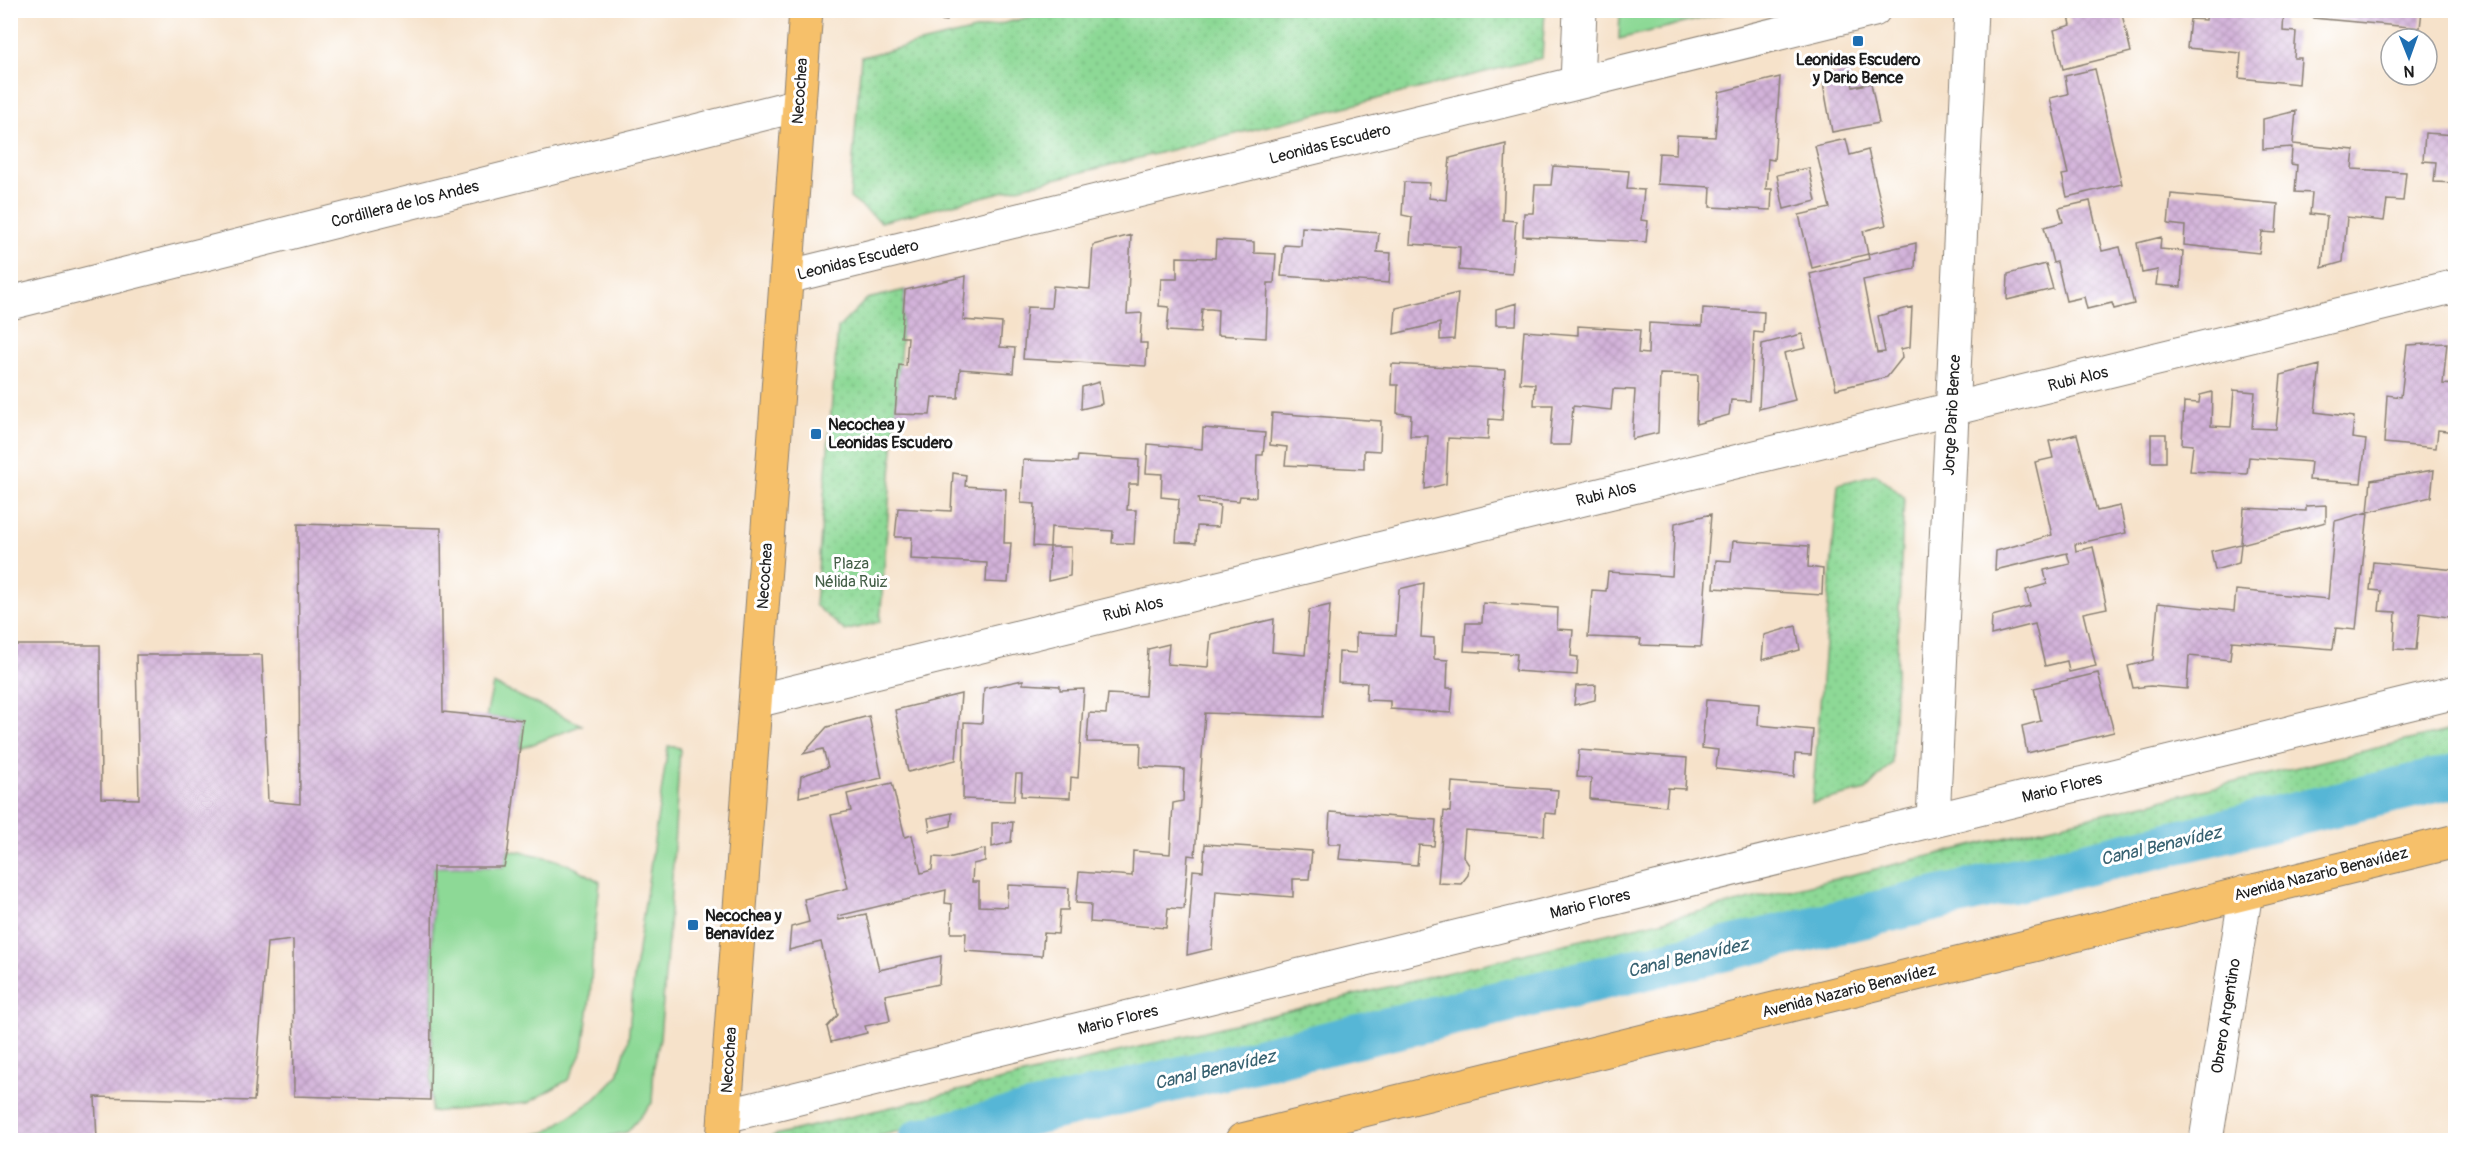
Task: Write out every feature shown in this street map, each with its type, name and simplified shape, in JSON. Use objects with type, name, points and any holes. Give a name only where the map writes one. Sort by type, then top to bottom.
[{"type":"main road","name":"Necochea","points":[[724,1128],[806,10]]},
{"type":"main road","name":"Avenida Nazario Benavídez","points":[[1242,1140],[2456,841]]},
{"type":"street","points":[[1577,83],[1580,10]]},
{"type":"street","name":"Leonidas Escudero","points":[[787,277],[1874,10]]},
{"type":"street","name":"Jorge Dario Bence","points":[[1933,820],[1971,10]]},
{"type":"street","name":"Cordillera de los Andes","points":[[10,303],[799,105]]},
{"type":"street","name":"Rubi Alos","points":[[756,701],[2456,286]]},
{"type":"street","name":"Mario Flores","points":[[724,1128],[1933,820],[2456,692]]},
{"type":"street","name":"Obrero Argentino","points":[[2206,1140],[2246,892]]},
{"type":"green space","points":[[1059,10],[1545,11],[1542,58],[881,222],[850,198],[861,57]]},
{"type":"green space","points":[[1620,10],[1733,11],[1619,39]]},
{"type":"green space","name":"Plaza Nélida Ruiz","points":[[905,290],[880,622],[845,631],[815,605],[838,328],[867,299]]},
{"type":"green space","points":[[1876,474],[1904,497],[1892,763],[1866,790],[1812,803],[1838,484]]},
{"type":"green space","points":[[493,684],[582,725],[520,749],[523,720],[486,717]]},
{"type":"green space","points":[[2455,729],[2455,758],[862,1140],[764,1140],[775,1135]]},
{"type":"green space","points":[[668,746],[680,748],[669,927],[652,1103],[627,1132],[592,1140],[510,1140],[546,1132],[595,1099],[618,1075],[628,1041],[634,977]]},
{"type":"green space","points":[[508,850],[556,860],[600,882],[583,1050],[568,1080],[528,1103],[431,1112],[433,867],[504,867]]},
{"type":"building","points":[[915,10],[949,10],[947,21],[914,17]]},
{"type":"building","points":[[2121,10],[2131,52],[2063,69],[2054,30],[2071,25],[2068,11]]},
{"type":"building","points":[[2207,10],[2284,10],[2283,31],[2296,32],[2294,58],[2301,58],[2299,84],[2239,78],[2241,53],[2187,48],[2190,19],[2206,20]]},
{"type":"building","points":[[2314,10],[2422,10],[2420,27],[2313,18]]},
{"type":"building","points":[[2095,69],[2122,184],[2067,197],[2062,175],[2068,174],[2050,98],[2068,94],[2065,76]]},
{"type":"building","points":[[1849,72],[1853,87],[1871,83],[1879,123],[1832,132],[1822,77]]},
{"type":"building","points":[[1780,77],[1774,160],[1768,159],[1766,189],[1772,189],[1771,210],[1710,207],[1711,187],[1657,184],[1659,153],[1676,154],[1677,135],[1715,137],[1719,92]]},
{"type":"building","points":[[2296,111],[2293,144],[2354,150],[2352,169],[2406,172],[2403,201],[2387,200],[2384,221],[2347,217],[2343,262],[2322,268],[2327,216],[2310,214],[2312,193],[2295,192],[2297,165],[2291,164],[2292,147],[2263,149],[2263,119]]},
{"type":"building","points":[[2425,133],[2456,135],[2456,183],[2434,182],[2436,162],[2423,161]]},
{"type":"building","points":[[1846,139],[1850,155],[1868,150],[1886,225],[1863,231],[1868,254],[1812,268],[1799,215],[1830,208],[1815,146]]},
{"type":"building","points":[[1506,144],[1503,220],[1516,221],[1512,274],[1459,270],[1460,247],[1410,244],[1412,217],[1402,215],[1404,182],[1430,183],[1429,198],[1446,200],[1450,158]]},
{"type":"building","points":[[1553,166],[1629,171],[1627,189],[1644,190],[1641,220],[1648,221],[1646,242],[1523,236],[1524,213],[1533,213],[1535,185],[1551,185]]},
{"type":"building","points":[[1809,168],[1816,201],[1784,209],[1777,175]]},
{"type":"building","points":[[2171,194],[2278,204],[2276,233],[2262,232],[2259,253],[2184,245],[2185,226],[2168,224]]},
{"type":"building","points":[[2090,201],[2102,251],[2120,247],[2134,304],[2114,309],[2112,303],[2087,309],[2084,297],[2066,301],[2057,262],[2053,263],[2044,227],[2063,222],[2059,208]]},
{"type":"building","points":[[1302,227],[1379,233],[1377,252],[1391,253],[1389,283],[1281,276],[1284,245],[1301,246]]},
{"type":"building","points":[[1131,235],[1127,314],[1142,313],[1140,343],[1147,343],[1146,366],[1023,359],[1027,307],[1051,308],[1053,286],[1090,289],[1093,245]]},
{"type":"building","points":[[2161,237],[2160,249],[2183,251],[2181,287],[2156,285],[2158,270],[2142,273],[2137,243]]},
{"type":"building","points":[[1216,240],[1254,242],[1254,253],[1276,254],[1274,283],[1268,283],[1266,338],[1217,335],[1218,310],[1211,309],[1202,309],[1200,333],[1167,331],[1169,307],[1159,306],[1161,279],[1177,279],[1177,257],[1215,258]]},
{"type":"building","points":[[1916,243],[1915,269],[1863,280],[1877,353],[1885,352],[1878,316],[1912,307],[1910,347],[1901,349],[1902,358],[1887,377],[1836,389],[1810,274],[1869,259],[1868,254]]},
{"type":"building","points":[[2046,264],[2053,289],[2007,300],[2008,274]]},
{"type":"building","points":[[966,276],[963,320],[1002,323],[1000,347],[1015,348],[1013,373],[960,369],[958,398],[932,397],[930,415],[895,414],[899,365],[906,366],[908,337],[901,337],[905,290]]},
{"type":"building","points":[[1458,293],[1454,339],[1440,340],[1440,323],[1394,334],[1396,308]]},
{"type":"building","points":[[1517,303],[1516,325],[1496,325],[1496,309]]},
{"type":"building","points":[[1703,308],[1764,312],[1763,333],[1754,332],[1750,401],[1731,400],[1729,415],[1696,424],[1698,375],[1660,374],[1658,433],[1632,439],[1635,390],[1613,389],[1611,410],[1573,406],[1570,445],[1550,445],[1553,405],[1534,405],[1535,384],[1520,383],[1524,331],[1578,335],[1578,326],[1640,330],[1638,353],[1648,354],[1649,323],[1702,326]]},
{"type":"building","points":[[1802,334],[1806,348],[1784,353],[1795,400],[1759,409],[1762,344]]},
{"type":"building","points":[[2447,343],[2443,384],[2456,385],[2456,432],[2438,430],[2436,448],[2384,443],[2387,395],[2401,397],[2407,345]]},
{"type":"building","points":[[1392,364],[1505,370],[1502,420],[1489,419],[1488,440],[1448,438],[1446,484],[1425,489],[1428,436],[1410,436],[1411,415],[1397,413],[1398,385],[1391,385]]},
{"type":"building","points":[[2320,365],[2315,412],[2354,417],[2352,438],[2366,440],[2361,483],[2309,480],[2311,462],[2249,457],[2247,474],[2190,471],[2193,445],[2182,444],[2184,402],[2199,403],[2200,395],[2212,392],[2211,426],[2231,427],[2234,390],[2255,392],[2252,428],[2276,429],[2281,375]]},
{"type":"building","points":[[1099,382],[1102,404],[1081,409],[1082,387]]},
{"type":"building","points":[[1272,413],[1381,421],[1380,451],[1364,450],[1364,469],[1285,465],[1287,447],[1270,445]]},
{"type":"building","points":[[1203,428],[1265,433],[1263,455],[1257,455],[1256,497],[1240,496],[1239,501],[1198,498],[1199,503],[1220,505],[1218,527],[1197,526],[1196,543],[1176,542],[1179,499],[1161,497],[1162,474],[1146,473],[1148,444],[1202,449]]},
{"type":"building","points":[[2077,434],[2097,511],[2120,506],[2126,533],[2075,544],[2076,551],[2093,547],[2107,608],[2083,613],[2096,666],[2069,672],[2067,661],[2045,666],[2035,624],[1991,635],[1992,616],[2030,606],[2026,590],[2047,584],[2044,570],[2070,564],[2067,553],[1995,570],[1996,551],[2052,535],[2035,462],[2053,458],[2049,441]]},
{"type":"building","points":[[2151,434],[2166,434],[2166,462],[2151,462]]},
{"type":"building","points":[[1078,456],[1139,460],[1138,484],[1129,484],[1127,510],[1136,510],[1134,544],[1112,543],[1113,531],[1051,527],[1050,547],[1033,546],[1035,504],[1021,503],[1023,460],[1077,462]]},
{"type":"building","points":[[2434,470],[2431,497],[2368,512],[2371,480]]},
{"type":"building","points":[[953,473],[966,475],[965,486],[1006,489],[1004,543],[1011,543],[1008,583],[986,582],[987,563],[911,559],[912,537],[895,537],[898,508],[951,511]]},
{"type":"building","points":[[2326,505],[2326,522],[2241,544],[2244,508],[2306,511],[2306,506]]},
{"type":"building","points":[[2368,512],[2356,630],[2336,628],[2333,649],[2232,641],[2230,660],[2189,656],[2187,689],[2150,686],[2133,688],[2128,666],[2153,660],[2158,603],[2234,611],[2236,590],[2328,599],[2335,521]]},
{"type":"building","points":[[1711,514],[1701,647],[1640,645],[1641,639],[1588,637],[1592,590],[1606,591],[1608,572],[1672,576],[1675,523]]},
{"type":"building","points":[[298,524],[441,528],[443,712],[523,720],[504,867],[433,867],[430,1100],[294,1096],[293,940],[267,943],[254,1101],[95,1097],[97,1140],[10,1140],[10,645],[100,645],[101,798],[139,799],[136,655],[262,655],[268,801],[300,804]]},
{"type":"building","points":[[1733,541],[1809,546],[1808,567],[1823,569],[1822,595],[1714,588],[1716,560],[1731,561]]},
{"type":"building","points":[[2241,544],[2239,563],[2215,570],[2211,551]]},
{"type":"building","points":[[1050,547],[1071,547],[1070,576],[1048,581]]},
{"type":"building","points":[[2373,562],[2456,570],[2455,618],[2420,613],[2416,650],[2394,649],[2396,612],[2379,611],[2381,591],[2370,590]]},
{"type":"building","points":[[1424,583],[1421,637],[1434,638],[1434,659],[1448,660],[1447,688],[1453,688],[1451,713],[1390,709],[1390,701],[1366,700],[1367,683],[1338,682],[1339,652],[1356,653],[1356,633],[1396,635],[1399,589]]},
{"type":"building","points":[[1483,603],[1558,608],[1557,629],[1573,630],[1571,656],[1578,657],[1577,675],[1515,671],[1517,654],[1464,651],[1466,623],[1482,623]]},
{"type":"building","points":[[1330,605],[1322,717],[1205,713],[1195,856],[1188,855],[1184,909],[1168,908],[1166,928],[1090,922],[1091,904],[1076,903],[1079,872],[1132,876],[1133,851],[1170,854],[1173,803],[1183,801],[1184,769],[1140,767],[1141,743],[1087,742],[1089,713],[1106,714],[1108,694],[1145,696],[1148,649],[1169,644],[1167,664],[1208,667],[1211,634],[1274,619],[1272,652],[1305,655],[1309,610]]},
{"type":"building","points":[[1796,626],[1800,650],[1762,660],[1764,635]]},
{"type":"building","points":[[2098,673],[2114,732],[2027,753],[2022,726],[2041,721],[2034,688]]},
{"type":"building","points":[[1023,680],[1023,684],[1060,686],[1060,690],[1084,689],[1078,778],[1071,777],[1070,798],[1021,796],[1022,774],[1016,774],[1014,801],[963,799],[964,722],[982,723],[984,688]]},
{"type":"building","points":[[1596,685],[1595,700],[1574,705],[1576,686]]},
{"type":"building","points":[[961,694],[956,760],[908,772],[895,710]]},
{"type":"building","points":[[1706,700],[1759,704],[1758,725],[1813,730],[1811,755],[1795,754],[1794,777],[1716,769],[1718,750],[1702,748]]},
{"type":"building","points":[[869,716],[882,778],[799,797],[801,776],[828,767],[823,749],[803,754],[827,727]]},
{"type":"building","points":[[1579,750],[1687,758],[1685,789],[1668,788],[1666,806],[1590,799],[1591,778],[1577,777]]},
{"type":"building","points":[[1452,782],[1558,790],[1556,814],[1545,813],[1544,836],[1465,830],[1463,856],[1469,865],[1468,875],[1461,884],[1438,883],[1444,811],[1450,812]]},
{"type":"building","points":[[892,783],[905,837],[912,835],[921,873],[932,870],[933,857],[948,858],[985,849],[985,861],[973,864],[972,882],[979,882],[979,906],[1007,907],[1008,885],[1069,888],[1068,910],[1060,910],[1058,934],[1044,933],[1042,956],[965,951],[966,933],[951,933],[952,904],[945,903],[946,890],[838,916],[839,920],[866,914],[879,970],[941,956],[939,984],[885,995],[890,1021],[865,1026],[867,1033],[831,1042],[827,1027],[838,1015],[821,942],[789,950],[791,927],[809,922],[804,899],[848,888],[831,815],[851,811],[847,794]]},
{"type":"building","points":[[1330,812],[1436,820],[1434,846],[1419,845],[1417,865],[1339,859],[1341,844],[1328,844]]},
{"type":"building","points":[[952,813],[951,826],[930,831],[928,818]]},
{"type":"building","points":[[1013,822],[1011,842],[992,847],[992,823]]},
{"type":"building","points":[[1205,844],[1312,851],[1309,879],[1293,879],[1293,897],[1216,891],[1212,949],[1187,955],[1193,870],[1203,871]]},
{"type":"waterway","name":"Canal Benavídez","points":[[920,1140],[2456,776]]},
{"type":"place","name":"Leonidas Escudero y Dario Bence","points":[[1858,41]]},
{"type":"place","name":"Necochea y Leonidas Escudero","points":[[816,434]]},
{"type":"place","name":"Necochea y Benavídez","points":[[693,925]]}]
